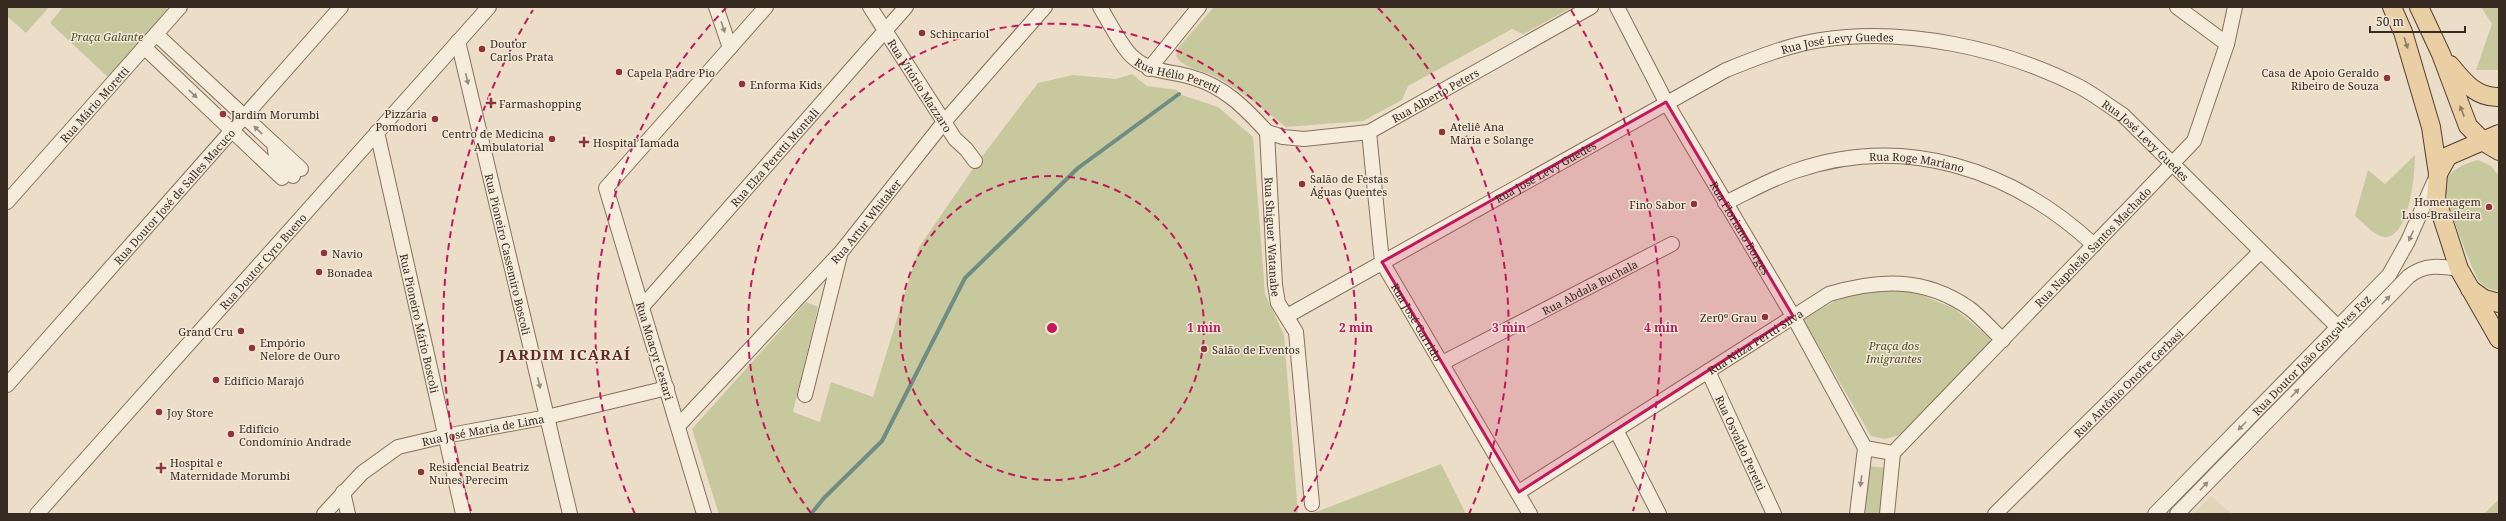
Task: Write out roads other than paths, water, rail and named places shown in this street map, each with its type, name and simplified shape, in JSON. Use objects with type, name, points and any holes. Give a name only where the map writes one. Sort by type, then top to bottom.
[{"type":"main road","points":[[2392,7],[2403,32],[2432,127],[2438,174],[2436,198],[2459,269],[2499,339]]},
{"type":"main road","points":[[2419,7],[2441,54],[2468,126],[2491,138],[2499,151]]},
{"type":"main road","points":[[2441,54],[2463,82],[2477,92],[2499,97]]},
{"type":"main road","points":[[2438,174],[2448,156],[2491,138]]},
{"type":"main road","points":[[2468,287],[2484,299],[2499,303]]},
{"type":"street","name":"Rua Mário Moretti","points":[[7,202],[180,7]]},
{"type":"street","name":"Rua Doutor José de Salles Macuco","points":[[7,385],[341,7]]},
{"type":"street","name":"Rua Doutor Cyro Bueno","points":[[37,514],[489,7]]},
{"type":"street","points":[[716,7],[730,48],[766,7]]},
{"type":"street","name":"Rua Vitório Mazzaro","points":[[870,7],[958,144],[966,149],[975,161]]},
{"type":"street","name":"Rua Elza Peretti Montali","points":[[642,307],[906,7]]},
{"type":"street","name":"Rua Artur Whitaker","points":[[678,426],[841,252],[944,122],[1045,7]]},
{"type":"street","name":"Rua Hélio Peretti","points":[[1100,7],[1132,58],[1149,69],[1191,76],[1214,85],[1242,105],[1267,132]]},
{"type":"street","points":[[1149,69],[1199,7]]},
{"type":"street","name":"Rua Alberto Peters","points":[[1267,132],[1283,137],[1304,139],[1369,132],[1591,7]]},
{"type":"street","name":"Rua Floriano Borges","points":[[1617,7],[1666,102],[1793,316],[1865,448]]},
{"type":"street","points":[[2177,7],[2227,44]]},
{"type":"street","name":"Rua Napoleão Santos Machado","points":[[1893,453],[2174,164],[2194,141],[2227,44],[2235,7]]},
{"type":"street","points":[[144,47],[232,130],[294,176],[277,162],[274,144],[156,34]]},
{"type":"street","name":"Rua José Levy Guedes","points":[[1287,316],[1666,102],[1726,70],[1769,54],[1821,40],[1888,36],[1949,42],[2016,60],[2080,87],[2123,115],[2174,164],[2260,252],[2349,338]]},
{"type":"street","name":"Rua Pioneiro Cassemiro Boscoli","points":[[458,41],[570,514]]},
{"type":"street","name":"Rua Moacyr Cestari","points":[[704,514],[606,188],[730,48]]},
{"type":"street","points":[[179,80],[192,67]]},
{"type":"street","name":"Rua Pioneiro Mário Boscoli","points":[[377,132],[462,514]]},
{"type":"street","name":"Rua Shiguer Watanabe","points":[[1267,132],[1275,285],[1278,303],[1296,332],[1312,504]]},
{"type":"street","name":"Rua José Garrido","points":[[1369,132],[1382,262],[1519,492],[1530,514]]},
{"type":"street","name":"Rua Roge Mariano","points":[[1725,203],[1795,171],[1845,159],[1909,155],[1979,171],[2033,199],[2068,221],[2094,245]]},
{"type":"street","name":"Rua Doutor João Gonçalves Foz","points":[[2155,514],[2339,328],[2389,275],[2408,241],[2438,174]]},
{"type":"street","name":"Rua Abdala Buchala","points":[[1442,363],[1672,244]]},
{"type":"street","points":[[805,394],[841,252]]},
{"type":"street","name":"Rua Antônio Onofre Gerbasi","points":[[1995,514],[2260,252]]},
{"type":"street","name":"Rua Doutor João Gonçalves Foz","points":[[2177,514],[2418,269],[2430,266],[2459,269]]},
{"type":"street","name":"Rua Nilza Pertti Silva","points":[[1519,492],[1829,294],[1859,285],[1884,282],[1928,288],[1969,308],[2003,340]]},
{"type":"street","name":"Rua Osvaldo Peretti","points":[[1708,371],[1774,514]]},
{"type":"street","name":"Rua José Maria de Lima","points":[[324,514],[343,492],[379,458],[398,447],[445,436],[546,417],[666,388]]},
{"type":"street","points":[[1616,430],[1659,514]]},
{"type":"street","points":[[1857,514],[1865,448],[1893,453],[1887,514]]},
{"type":"street","points":[[343,492],[348,514]]},
{"type":"waterway","points":[[811,514],[824,498],[882,441],[965,278],[1078,168],[1179,94]]},
{"type":"place","name":"Schincariol","points":[[922,33]]},
{"type":"place","name":"Doutor Carlos Prata","points":[[482,49]]},
{"type":"place","name":"Capela Padre Pio","points":[[619,72]]},
{"type":"place","name":"Casa de Apoio Geraldo Ribeiro de Souza","points":[[2387,78]]},
{"type":"place","name":"Enforma Kids","points":[[742,84]]},
{"type":"place","name":"Farmashopping","points":[[491,103]]},
{"type":"place","name":"Jardim Morumbi","points":[[223,114]]},
{"type":"place","name":"Pizzaria Pomodori","points":[[435,119]]},
{"type":"place","name":"Ateliê Ana Maria e Solange","points":[[1442,132]]},
{"type":"place","name":"Centro de Medicina Ambulatorial","points":[[552,139]]},
{"type":"place","name":"Hospital Iamada","points":[[584,142]]},
{"type":"place","name":"Salão de Festas Águas Quentes","points":[[1302,184]]},
{"type":"place","name":"Fino Sabor","points":[[1694,204]]},
{"type":"place","name":"Homenagem Luso-Brasileira","points":[[2489,207]]},
{"type":"place","name":"Navio","points":[[324,253]]},
{"type":"place","name":"Bonadea","points":[[319,272]]},
{"type":"place","name":"Zer0º Grau","points":[[1765,317]]},
{"type":"place","name":"Grand Cru","points":[[241,331]]},
{"type":"place","name":"Empório Nelore de Ouro","points":[[252,348]]},
{"type":"place","name":"Salão de Eventos","points":[[1204,349]]},
{"type":"place","name":"Edifício Marajó","points":[[216,380]]},
{"type":"place","name":"Joy Store","points":[[159,412]]},
{"type":"place","name":"Edifício Condomínio Andrade","points":[[231,434]]},
{"type":"place","name":"Hospital e Maternidade Morumbi","points":[[161,468]]},
{"type":"place","name":"Residencial Beatriz Nunes Perecim","points":[[421,472]]},
{"type":"district","name":"JARDIM ICARAÍ","points":[[565,354]]},
{"type":"park label","name":"Praça Galante","points":[[107,36]]},
{"type":"park label","name":"Praça dos Imigrantes","points":[[1894,351]]}]
